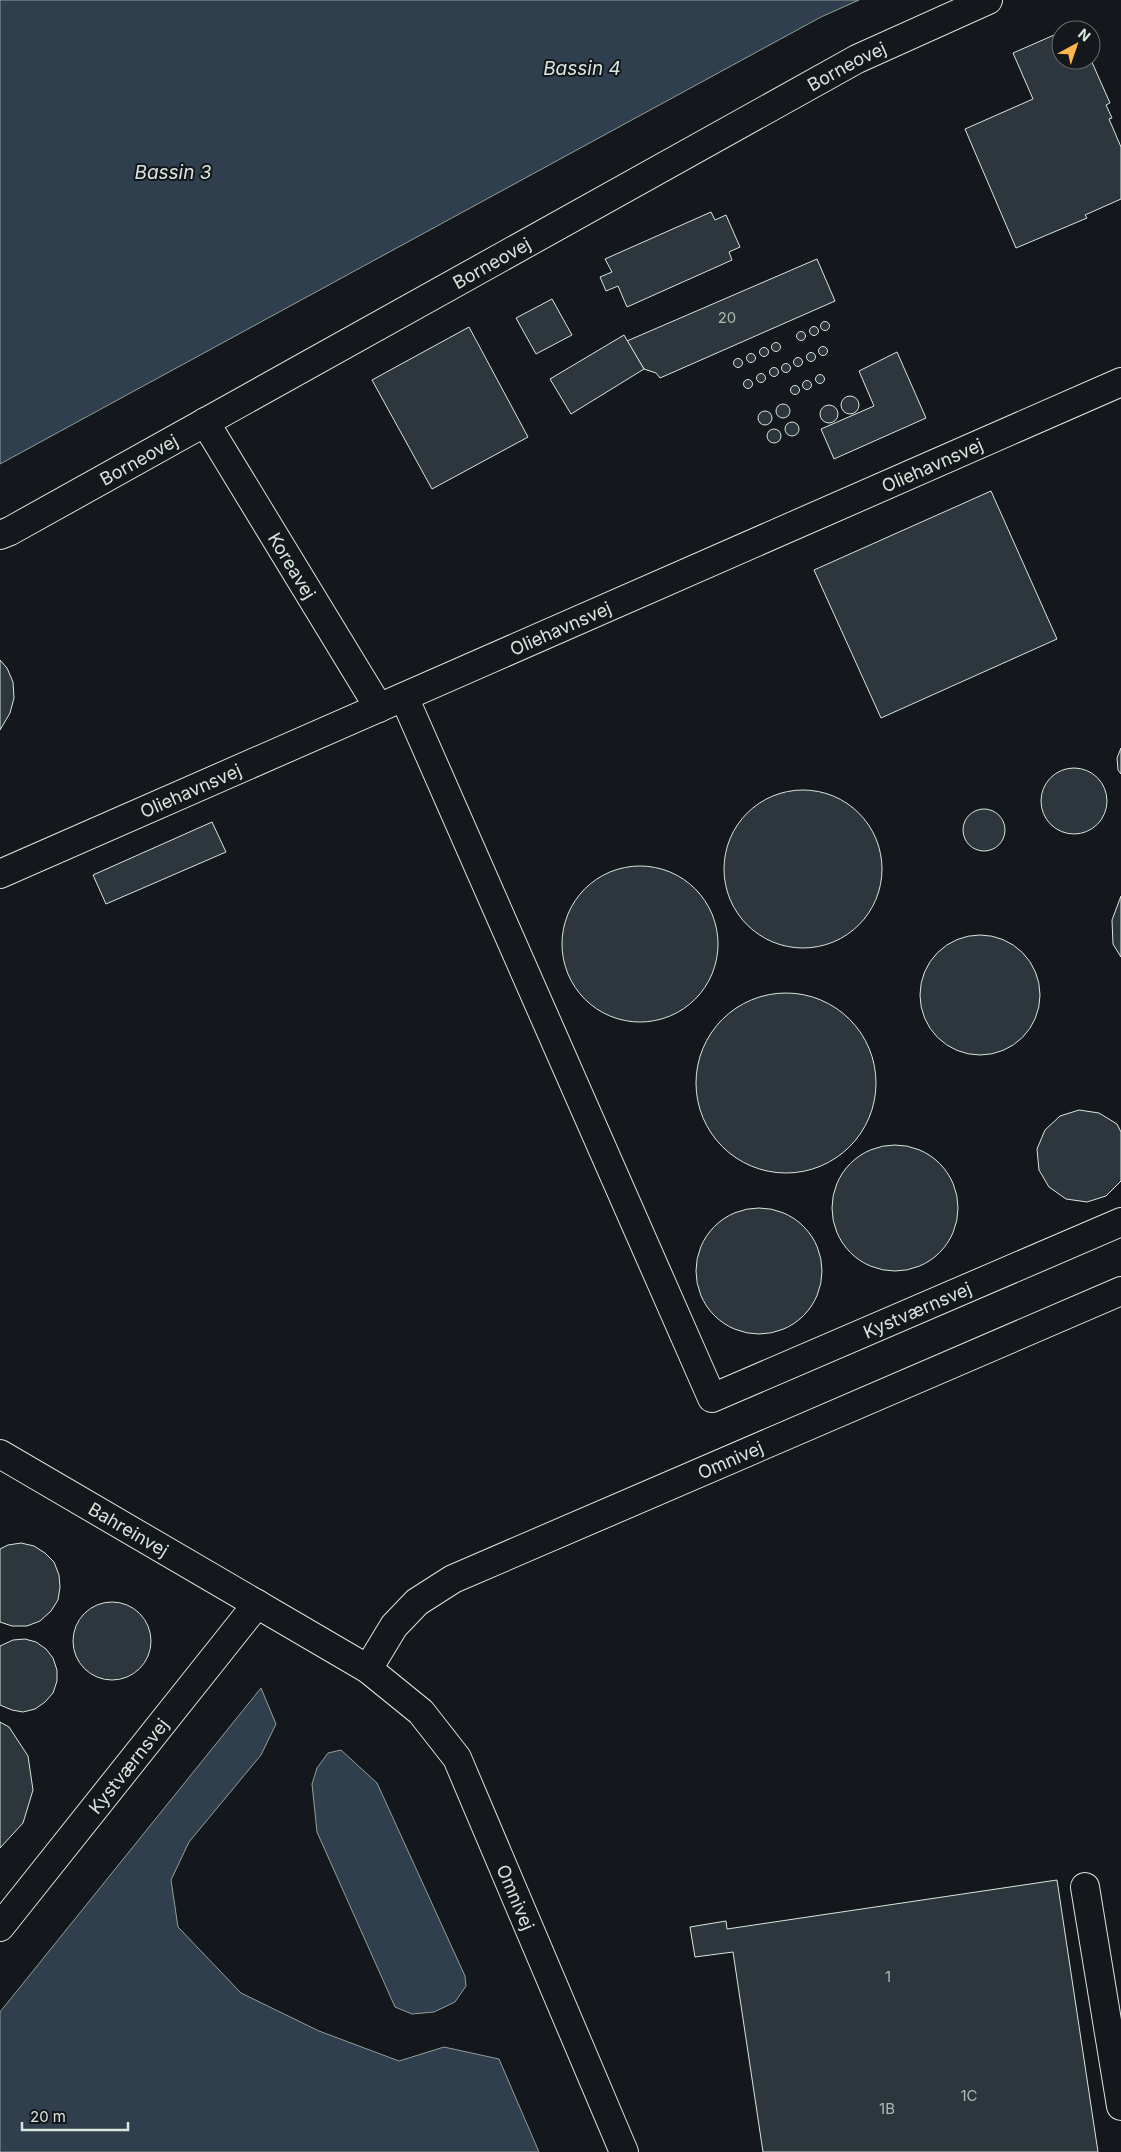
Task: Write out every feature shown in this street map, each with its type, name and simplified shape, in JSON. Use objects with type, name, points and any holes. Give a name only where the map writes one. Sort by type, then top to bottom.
[{"type":"street","name":"Borneovej","points":[[0,535],[857,59],[988,0]]},
{"type":"street","name":"Oliehavnsvej","points":[[0,874],[1121,382]]},
{"type":"street","name":"Koreavej","points":[[205,422],[379,708]]},
{"type":"street","name":"Kystværnsvej","points":[[404,697],[712,1398],[1121,1222]]},
{"type":"street","name":"Omnivej","points":[[368,1669],[394,1626],[417,1602],[453,1579],[1121,1291]]},
{"type":"street","name":"Bahreinvej","points":[[0,1454],[257,1604]]},
{"type":"street","name":"Kystværnsvej","points":[[0,1926],[257,1604]]},
{"type":"street","name":"Omnivej","points":[[257,1604],[368,1669],[421,1712],[456,1758],[624,2152]]},
{"type":"street","points":[[1085,1888],[1121,2106]]},
{"type":"water","name":"Bassin 3","points":[[0,0],[859,0],[821,17],[0,464]]},
{"type":"water","points":[[261,1688],[276,1724],[261,1755],[189,1842],[171,1880],[178,1927],[241,1993],[319,2031],[399,2061],[444,2047],[499,2059],[539,2152],[0,2152],[0,2012]]},
{"type":"water","points":[[341,1750],[377,1783],[465,1976],[466,1986],[455,2002],[434,2012],[412,2014],[395,2007],[317,1832],[312,1784],[317,1768],[328,1753]]},
{"type":"building","points":[[1051,36],[1051,70],[1095,70],[1110,103],[1106,105],[1112,118],[1109,119],[1121,147],[1121,199],[1085,215],[1087,218],[1016,248],[965,129],[1033,99],[1013,53]]},
{"type":"building","points":[[711,212],[715,220],[726,215],[740,247],[729,252],[732,260],[627,307],[618,286],[606,291],[600,277],[612,272],[605,259]]},
{"type":"building","points":[[817,259],[835,301],[660,378],[656,373],[644,369],[627,341]]},
{"type":"building","points":[[552,299],[572,335],[536,354],[516,318]]},
{"type":"building","points":[[825,321],[830,326],[825,331],[820,326]]},
{"type":"building","points":[[814,326],[819,331],[814,336],[809,331]]},
{"type":"building","points":[[469,327],[528,437],[432,489],[372,380]]},
{"type":"building","points":[[801,331],[806,336],[801,341],[796,336]]},
{"type":"building","points":[[624,335],[644,369],[571,414],[550,379]]},
{"type":"building","points":[[776,342],[781,347],[776,352],[771,347]]},
{"type":"building","points":[[764,347],[769,352],[764,357],[759,352]]},
{"type":"building","points":[[823,347],[827,351],[823,355],[819,351]]},
{"type":"building","points":[[897,352],[926,418],[834,459],[821,429],[874,406],[859,371]]},
{"type":"building","points":[[751,353],[756,358],[751,363],[746,358]]},
{"type":"building","points":[[811,353],[815,357],[811,361],[807,357]]},
{"type":"building","points":[[738,358],[743,363],[738,368],[733,363]]},
{"type":"building","points":[[798,358],[802,362],[798,366],[794,362]]},
{"type":"building","points":[[786,363],[791,368],[786,373],[781,368]]},
{"type":"building","points":[[774,367],[779,372],[774,377],[769,372]]},
{"type":"building","points":[[761,373],[766,378],[761,383],[756,378]]},
{"type":"building","points":[[820,374],[825,379],[820,384],[815,379]]},
{"type":"building","points":[[748,379],[753,384],[748,389],[743,384]]},
{"type":"building","points":[[807,381],[811,385],[807,389],[803,385]]},
{"type":"building","points":[[795,386],[799,390],[795,394],[791,390]]},
{"type":"building","points":[[850,396],[856,399],[859,405],[856,411],[850,414],[844,411],[841,405],[844,399]]},
{"type":"building","points":[[780,404],[786,404],[790,411],[786,418],[780,418],[776,414],[776,408]]},
{"type":"building","points":[[829,405],[835,408],[838,414],[835,420],[829,423],[823,420],[820,414],[823,408]]},
{"type":"building","points":[[762,411],[768,411],[772,418],[768,425],[762,425],[758,421],[758,415]]},
{"type":"building","points":[[789,422],[795,422],[799,429],[795,436],[789,436],[785,432],[785,426]]},
{"type":"building","points":[[771,429],[777,429],[781,436],[777,443],[771,443],[767,439],[767,433]]},
{"type":"building","points":[[991,491],[1057,639],[881,718],[814,570]]},
{"type":"building","points":[[0,660],[7,668],[13,682],[14,698],[10,713],[0,730]]},
{"type":"building","points":[[1121,748],[1121,774],[1118,770],[1117,758]]},
{"type":"building","points":[[1074,768],[1087,771],[1097,778],[1104,788],[1107,801],[1104,814],[1097,824],[1087,831],[1074,834],[1061,831],[1051,824],[1044,814],[1041,801],[1044,788],[1051,778],[1061,771]]},
{"type":"building","points":[[803,790],[833,796],[859,813],[876,839],[882,869],[876,899],[859,925],[833,942],[803,948],[773,942],[747,925],[730,899],[724,869],[730,839],[747,813],[773,796]]},
{"type":"building","points":[[984,809],[999,815],[1005,830],[999,845],[984,851],[969,845],[963,830],[969,815]]},
{"type":"building","points":[[212,822],[226,852],[106,904],[93,875]]},
{"type":"building","points":[[632,866],[648,866],[670,871],[696,888],[713,914],[718,944],[713,974],[696,1000],[670,1017],[648,1022],[632,1022],[610,1017],[590,1005],[579,994],[567,974],[562,952],[562,936],[567,914],[579,894],[590,883],[610,871]]},
{"type":"building","points":[[1121,896],[1121,957],[1113,944],[1112,920]]},
{"type":"building","points":[[980,935],[992,936],[1003,940],[1013,945],[1022,953],[1030,962],[1035,972],[1039,983],[1039,1007],[1035,1018],[1030,1028],[1022,1037],[1013,1045],[1003,1050],[992,1054],[980,1055],[968,1054],[957,1050],[947,1045],[938,1037],[930,1028],[925,1018],[921,1007],[920,995],[921,983],[925,972],[930,962],[938,953],[947,945],[957,940],[968,936]]},
{"type":"building","points":[[795,993],[804,994],[829,1003],[850,1019],[866,1040],[875,1065],[875,1101],[866,1126],[850,1147],[829,1163],[821,1166],[804,1172],[777,1173],[768,1172],[743,1163],[716,1140],[706,1126],[697,1101],[696,1074],[697,1065],[706,1040],[729,1013],[743,1003],[768,994]]},
{"type":"building","points":[[1079,1110],[1099,1113],[1117,1124],[1121,1132],[1121,1181],[1106,1196],[1087,1202],[1066,1199],[1049,1187],[1039,1170],[1037,1149],[1045,1130],[1060,1116]]},
{"type":"building","points":[[895,1145],[919,1150],[930,1155],[940,1163],[948,1173],[953,1184],[958,1208],[953,1232],[948,1243],[940,1253],[930,1261],[919,1266],[895,1271],[871,1266],[860,1261],[850,1253],[842,1243],[837,1232],[832,1208],[837,1184],[842,1173],[850,1163],[860,1155],[871,1150]]},
{"type":"building","points":[[759,1208],[783,1213],[804,1226],[817,1247],[822,1271],[817,1295],[804,1316],[783,1329],[759,1334],[735,1329],[714,1316],[701,1295],[696,1271],[701,1247],[714,1226],[735,1213]]},
{"type":"building","points":[[21,1543],[34,1546],[54,1562],[59,1575],[60,1587],[58,1600],[51,1611],[40,1621],[27,1626],[12,1626],[0,1622],[0,1549],[8,1545]]},
{"type":"building","points":[[104,1602],[120,1602],[134,1608],[145,1619],[151,1633],[151,1649],[145,1663],[134,1674],[120,1680],[104,1680],[90,1674],[79,1663],[73,1649],[73,1633],[79,1619],[90,1608]]},
{"type":"building","points":[[25,1639],[36,1642],[46,1649],[53,1658],[57,1670],[57,1681],[53,1693],[45,1702],[35,1709],[23,1712],[0,1705],[0,1646],[13,1640]]},
{"type":"building","points":[[0,1722],[9,1727],[28,1756],[33,1790],[23,1823],[0,1848]]},
{"type":"building","points":[[1057,1880],[1098,2152],[763,2152],[733,1952],[695,1957],[690,1927],[726,1921],[727,1929]]},
{"type":"water label","name":"Bassin 4","points":[[582,68]]}]
